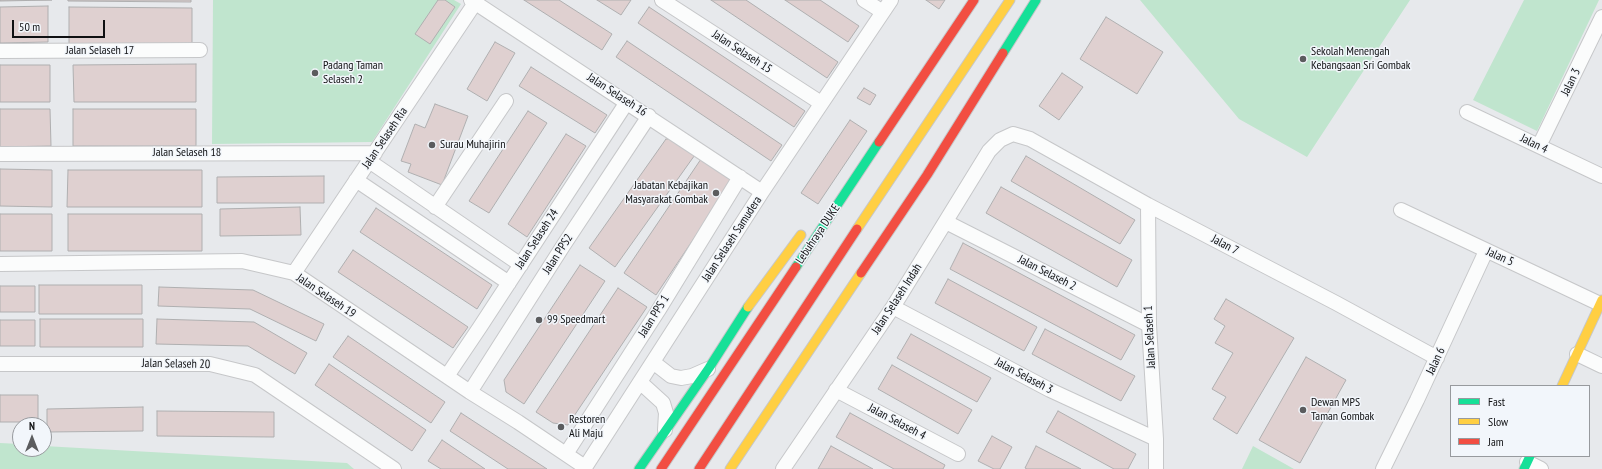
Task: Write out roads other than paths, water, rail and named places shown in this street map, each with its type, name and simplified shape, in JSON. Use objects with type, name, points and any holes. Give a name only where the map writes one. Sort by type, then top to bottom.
[{"type":"main road","name":"Lebuhraya DUKE","points":[[661,469],[974,0]]},
{"type":"main road","points":[[699,469],[1010,0]]},
{"type":"main road","points":[[730,469],[927,175],[1036,0]]},
{"type":"main road","points":[[844,177],[912,94]]},
{"type":"main road","points":[[639,469],[709,368],[759,292],[807,226]]},
{"type":"main road","points":[[1562,385],[1601,302]]},
{"type":"street","name":"Jalan Selaseh 15","points":[[662,0],[821,103]]},
{"type":"street","points":[[864,0],[883,12]]},
{"type":"street","name":"Jalan Selaseh Samudera","points":[[585,468],[641,383],[762,192],[891,0]]},
{"type":"street","name":"Jalan Selaseh 16","points":[[473,2],[762,192]]},
{"type":"street","name":"Jalan Selaseh Ria","points":[[294,274],[473,2]]},
{"type":"street","name":"Jalan 3","points":[[1539,146],[1602,17]]},
{"type":"street","name":"Jalan Selaseh 17","points":[[0,51],[200,50]]},
{"type":"street","points":[[435,207],[506,101]]},
{"type":"street","name":"Jalan Selaseh 24","points":[[447,376],[521,265],[626,102]]},
{"type":"street","name":"Jalan 4","points":[[1467,112],[1602,176]]},
{"type":"street","name":"Jalan PPS2","points":[[470,392],[648,116]]},
{"type":"street","name":"Jalan 7","points":[[1013,134],[1030,139],[1148,205],[1336,303],[1437,358]]},
{"type":"street","name":"Jalan Selaseh Indah","points":[[784,469],[893,307],[989,151],[1000,140],[1013,134]]},
{"type":"street","name":"Jalan Selaseh 18","points":[[0,154],[372,157]]},
{"type":"street","points":[[372,157],[435,207],[521,265]]},
{"type":"street","name":"Jalan PPS 1","points":[[566,454],[658,311],[740,177]]},
{"type":"street","points":[[356,180],[509,283]]},
{"type":"street","name":"Jalan Selaseh 1","points":[[1148,205],[1149,325],[1156,439],[1156,469]]},
{"type":"street","name":"Jalan 5","points":[[1401,210],[1486,251],[1601,302]]},
{"type":"street","name":"Jalan Selaseh 2","points":[[946,222],[1149,325]]},
{"type":"street","name":"Jalan 6","points":[[1383,469],[1437,358],[1486,251]]},
{"type":"street","name":"Jalan Selaseh 19","points":[[0,264],[242,261],[294,274],[585,468]]},
{"type":"street","name":"Jalan Selaseh 3","points":[[893,307],[1050,390],[1156,439]]},
{"type":"street","points":[[1577,354],[1602,366]]},
{"type":"street","points":[[653,362],[671,376],[681,378],[692,376],[709,368]]},
{"type":"street","name":"Jalan Selaseh 20","points":[[0,364],[210,364],[254,375],[394,469]]},
{"type":"street","points":[[641,383],[663,403],[666,413],[665,430]]},
{"type":"street","name":"Jalan Selaseh 4","points":[[836,390],[958,454]]},
{"type":"street","points":[[1527,462],[1541,469]]},
{"type":"place","name":"Sekolah Menengah Kebangsaan Sri Gombak","points":[[1303,59]]},
{"type":"place","name":"Padang Taman Selaseh 2","points":[[315,73]]},
{"type":"place","name":"Surau Muhajirin","points":[[432,145]]},
{"type":"place","name":"Jabatan Kebajikan Masyarakat Gombak","points":[[716,193]]},
{"type":"place","name":"99 Speedmart","points":[[539,320]]},
{"type":"place","name":"Dewan MPS Taman Gombak","points":[[1303,410]]},
{"type":"place","name":"Restoren Ali Maju","points":[[561,427]]}]
